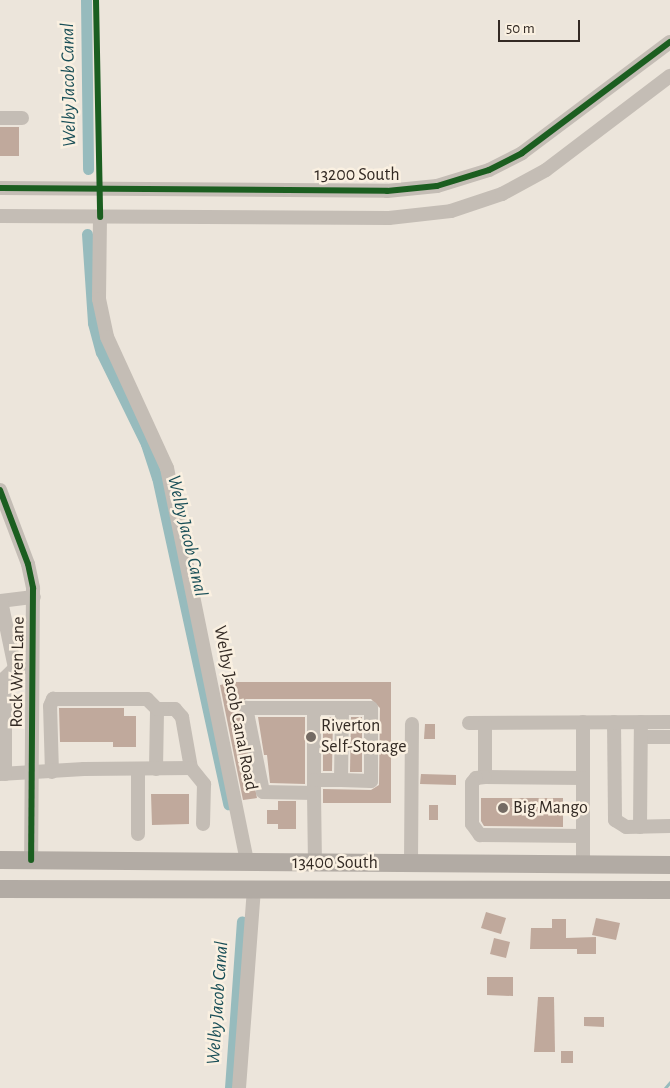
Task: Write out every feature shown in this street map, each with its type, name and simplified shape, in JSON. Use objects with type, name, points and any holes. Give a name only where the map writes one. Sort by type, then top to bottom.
[{"type":"main road","name":"13400 South","points":[[0,860],[670,865]]},
{"type":"main road","name":"13400 South","points":[[0,889],[670,890]]},
{"type":"street","name":"13200 South","points":[[0,188],[387,191],[437,186],[488,170],[522,153],[670,42]]},
{"type":"street","points":[[0,216],[389,218],[451,211],[502,194],[546,170],[670,76]]},
{"type":"street","points":[[0,118],[22,118]]},
{"type":"street","name":"Welby Jacob Canal Road","points":[[100,217],[99,300],[107,336],[166,468],[247,862]]},
{"type":"street","name":"Rock Wren Lane","points":[[0,490],[31,571],[34,597],[31,860]]},
{"type":"street","points":[[15,668],[0,601],[34,597]]},
{"type":"street","points":[[33,668],[15,668],[5,678],[2,774],[192,768]]},
{"type":"street","points":[[52,772],[50,706],[53,699],[148,699],[157,709],[156,768]]},
{"type":"street","points":[[246,708],[314,708],[371,708],[370,781],[341,780],[314,787],[263,792],[246,708]]},
{"type":"street","points":[[314,708],[315,863]]},
{"type":"street","points":[[341,780],[342,708]]},
{"type":"street","points":[[157,709],[174,710],[182,717],[192,768],[204,784],[204,824]]},
{"type":"street","points":[[583,722],[583,864]]},
{"type":"street","points":[[614,722],[615,820],[621,826],[670,826]]},
{"type":"street","points":[[640,827],[641,722]]},
{"type":"street","points":[[469,723],[670,722]]},
{"type":"street","points":[[485,723],[485,777]]},
{"type":"street","points":[[411,863],[412,724]]},
{"type":"street","points":[[641,737],[670,737]]},
{"type":"street","points":[[138,769],[138,834]]},
{"type":"street","points":[[583,778],[485,777],[476,778],[472,783],[472,824],[480,835],[583,836]]},
{"type":"street","points":[[239,1088],[255,911],[254,889]]},
{"type":"building","points":[[0,127],[19,127],[19,156],[0,156]]},
{"type":"building","points":[[236,682],[391,682],[391,803],[323,803],[323,789],[371,790],[379,785],[380,708],[371,699],[246,699],[238,703],[257,798],[243,800],[220,685]]},
{"type":"building","points":[[59,708],[124,708],[124,716],[136,716],[136,747],[113,747],[113,742],[60,742]]},
{"type":"building","points":[[258,717],[305,717],[305,784],[270,783],[267,755],[264,755]]},
{"type":"building","points":[[323,717],[333,717],[332,771],[323,771]]},
{"type":"building","points":[[351,717],[362,717],[362,772],[350,772]]},
{"type":"building","points":[[425,724],[435,724],[435,739],[424,739]]},
{"type":"building","points":[[421,774],[456,775],[456,785],[420,784]]},
{"type":"building","points":[[151,794],[189,794],[189,824],[152,825]]},
{"type":"building","points":[[481,798],[563,798],[563,827],[484,826],[481,821]]},
{"type":"building","points":[[278,801],[296,801],[296,829],[278,829],[278,824],[267,824],[267,810],[278,810]]},
{"type":"building","points":[[429,805],[438,805],[438,820],[429,820]]},
{"type":"building","points":[[486,912],[506,918],[501,934],[481,928]]},
{"type":"building","points":[[596,918],[620,923],[616,940],[592,935]]},
{"type":"building","points":[[552,919],[566,919],[566,938],[596,937],[596,954],[577,954],[577,949],[530,949],[531,928],[552,928]]},
{"type":"building","points":[[494,938],[510,942],[506,958],[490,954]]},
{"type":"building","points":[[487,977],[513,977],[513,996],[487,995]]},
{"type":"building","points":[[538,997],[554,997],[555,1052],[534,1052]]},
{"type":"building","points":[[584,1017],[604,1017],[604,1027],[584,1026]]},
{"type":"building","points":[[561,1051],[573,1051],[573,1063],[561,1063]]},
{"type":"waterway","name":"Welby Jacob Canal","points":[[86,0],[88,169]]},
{"type":"waterway","name":"Welby Jacob Canal","points":[[87,234],[93,323],[101,352],[146,444],[157,477],[228,804]]},
{"type":"waterway","name":"Welby Jacob Canal","points":[[230,1088],[242,921]]},
{"type":"waterway","points":[[665,1088],[670,1082]]},
{"type":"cycle path","points":[[96,0],[100,217]]},
{"type":"cycle path","points":[[0,188],[387,191],[437,186],[489,170],[522,153],[670,42]]},
{"type":"cycle path","points":[[0,490],[28,564],[33,588],[31,860]]},
{"type":"place","name":"Riverton Self-Storage","points":[[311,737]]},
{"type":"place","name":"Big Mango","points":[[503,808]]}]
